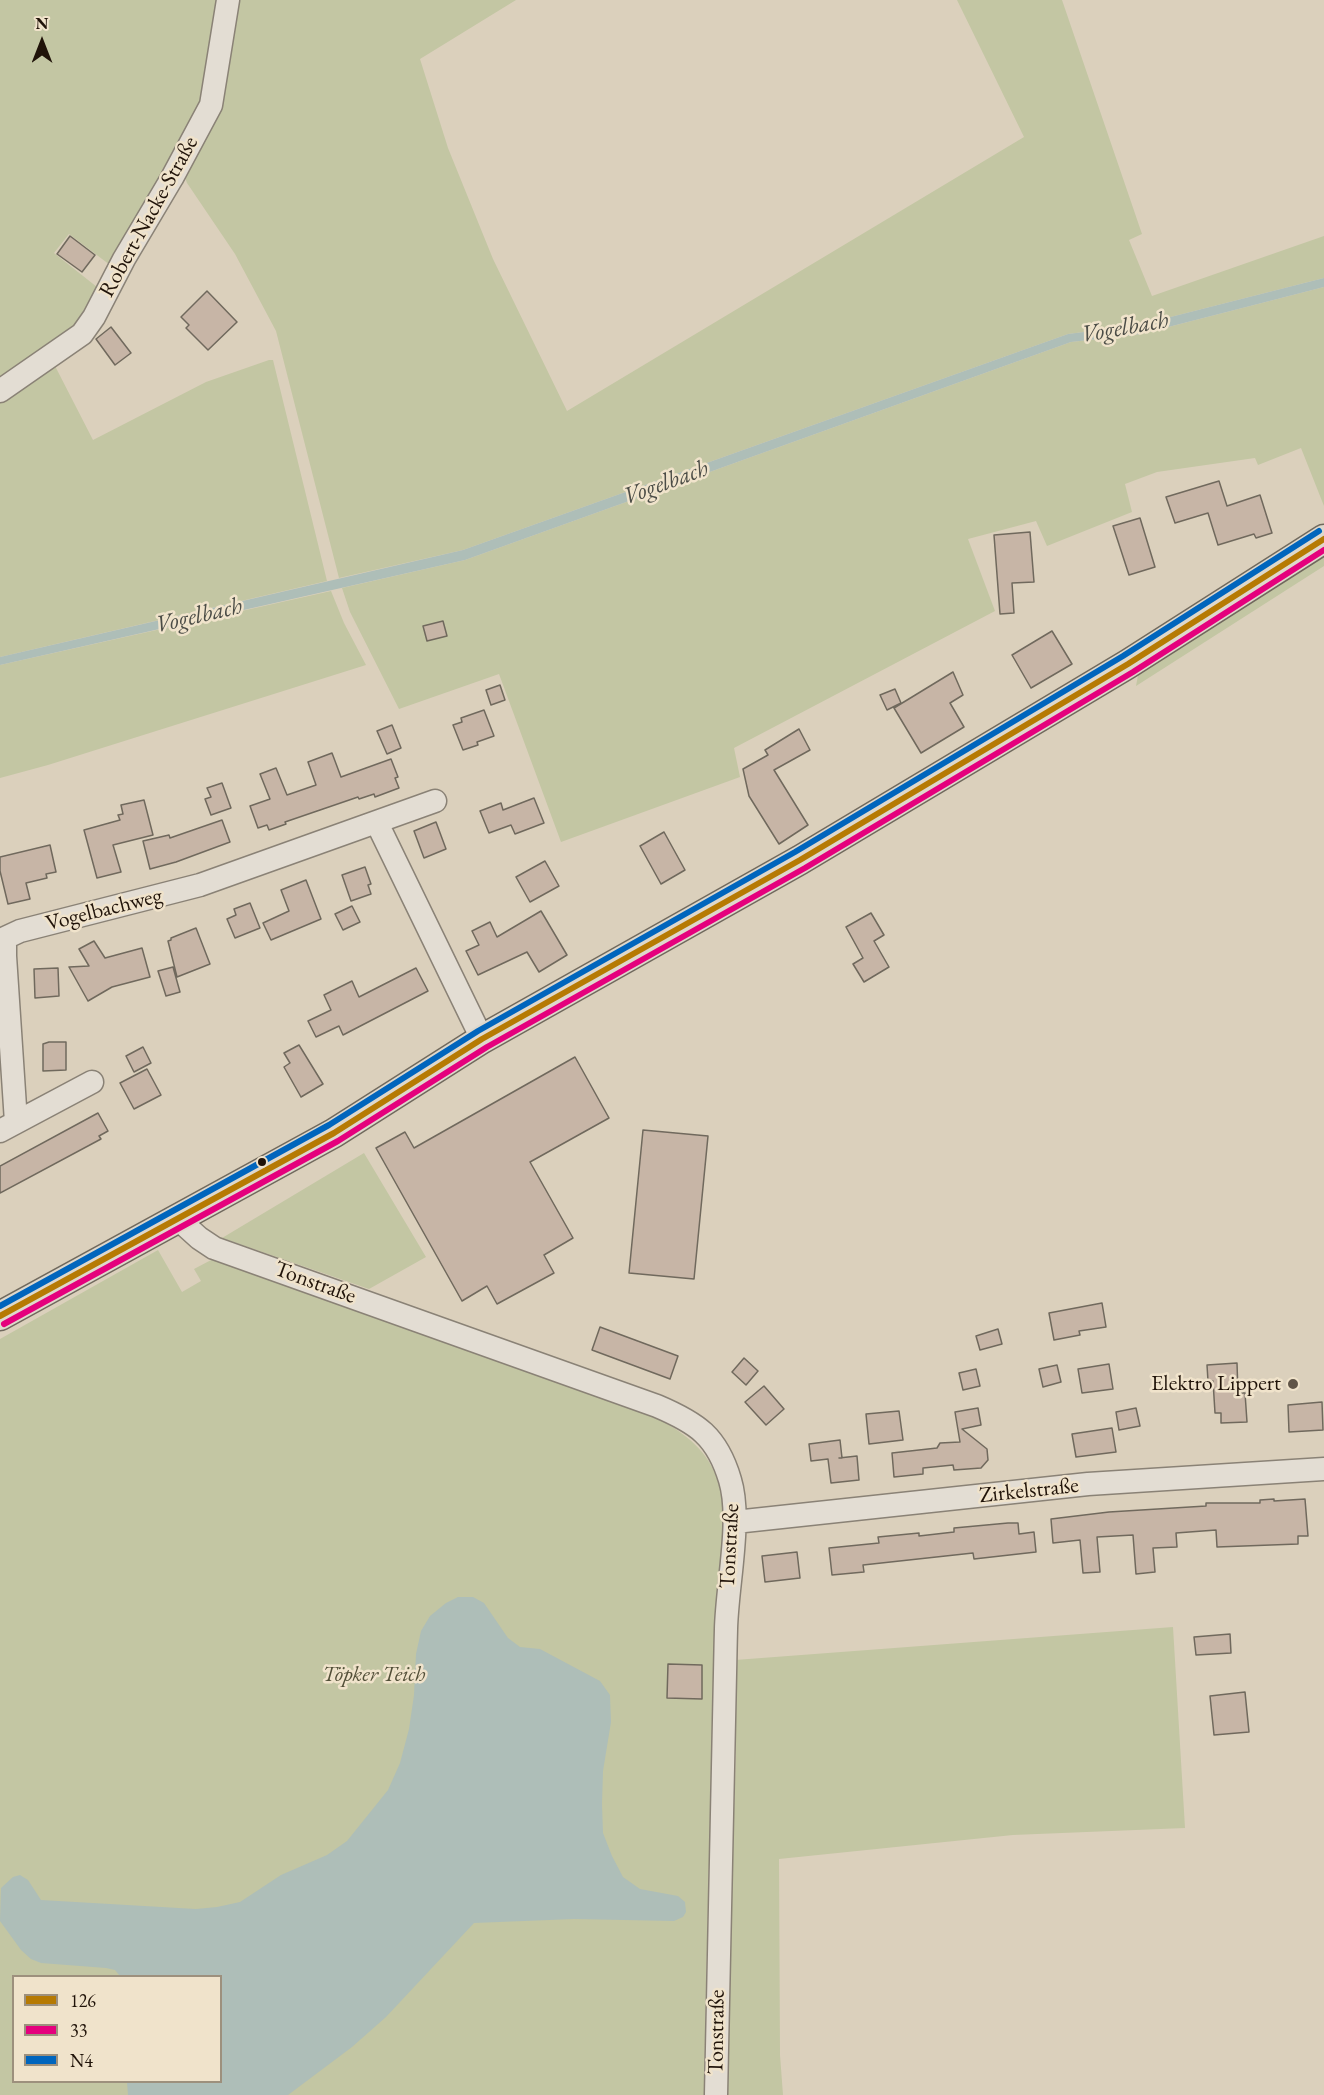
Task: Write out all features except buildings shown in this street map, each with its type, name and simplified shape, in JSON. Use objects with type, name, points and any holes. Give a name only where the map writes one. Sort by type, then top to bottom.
[{"type":"main road","points":[[0,1316],[334,1133],[482,1039],[810,854],[1128,664],[1324,539]]},
{"type":"street","name":"Robert-Nacke-Straße","points":[[0,391],[82,334],[94,317],[124,259],[212,105],[228,0]]},
{"type":"street","name":"Vogelbachweg","points":[[92,1082],[8,1126],[4,956],[6,938],[20,931],[200,885],[435,801]]},
{"type":"street","points":[[377,823],[482,1039]]},
{"type":"street","name":"Tonstraße","points":[[178,1219],[199,1239],[214,1248],[657,1406],[686,1419],[703,1431],[714,1445],[731,1481],[735,1522],[727,1604],[716,2095]]},
{"type":"street","name":"Zirkelstraße","points":[[735,1522],[1088,1484],[1324,1469]]},
{"type":"green space","points":[[0,0],[223,0],[206,103],[114,268],[69,234],[54,253],[102,291],[79,331],[0,387]]},
{"type":"green space","points":[[237,0],[516,0],[420,59],[448,148],[493,259],[567,411],[1024,137],[957,0],[1062,0],[1142,234],[1129,240],[1152,296],[1324,236],[1324,278],[1139,325],[1068,334],[463,550],[339,578],[276,331],[235,254],[187,183],[184,175]]},
{"type":"green space","points":[[1324,287],[1324,506],[1301,448],[1258,465],[1255,458],[1157,472],[1125,484],[1132,512],[1047,546],[1036,521],[968,539],[995,611],[734,748],[740,777],[561,842],[499,674],[399,709],[350,612],[342,588],[465,560],[1071,342],[1141,334]]},
{"type":"green space","points":[[273,360],[327,581],[0,657],[0,401],[54,364],[93,440],[206,382]]},
{"type":"green space","points":[[1324,551],[1324,566],[1136,686],[1139,670]]},
{"type":"green space","points":[[331,591],[344,623],[366,665],[0,778],[0,665]]},
{"type":"green space","points":[[364,1153],[426,1257],[369,1289],[222,1238]]},
{"type":"green space","name":"Töpker Teich","points":[[158,1250],[182,1292],[201,1281],[194,1269],[213,1259],[651,1415],[670,1425],[695,1444],[714,1471],[722,1497],[723,1511],[712,1776],[704,2095],[0,2095],[0,1339]]},
{"type":"green space","points":[[1173,1627],[1185,1828],[1013,1835],[779,1859],[780,2055],[783,2095],[722,2095],[723,2013],[731,1891],[736,1756],[735,1660]]},
{"type":"water","name":"Vogelbach","points":[[1324,278],[1324,287],[1141,334],[1071,342],[465,560],[0,665],[0,657],[463,550],[1068,334],[1139,325]]},
{"type":"water","points":[[458,1597],[473,1597],[484,1603],[508,1638],[520,1647],[540,1649],[600,1681],[610,1695],[611,1722],[603,1771],[603,1833],[623,1877],[640,1889],[678,1896],[685,1902],[686,1912],[683,1917],[674,1921],[574,1919],[474,1923],[386,2017],[352,2047],[288,2095],[128,2095],[127,2083],[222,2083],[222,1975],[119,1975],[115,1970],[106,1968],[41,1963],[31,1959],[21,1950],[0,1921],[1,1888],[13,1877],[20,1875],[28,1880],[41,1900],[196,1909],[217,1907],[240,1902],[281,1875],[327,1855],[347,1841],[388,1790],[400,1763],[409,1729],[414,1695],[416,1654],[421,1631],[430,1616]]},
{"type":"transit line","name":"N4","points":[[0,1306],[329,1125],[478,1031],[795,852],[1123,656],[1319,531]]},
{"type":"transit line","name":"126","points":[[0,1316],[334,1133],[482,1039],[800,860],[1128,664],[1324,539]]},
{"type":"transit line","name":"33","points":[[4,1324],[338,1141],[487,1047],[805,868],[1133,672],[1324,550]]},
{"type":"place","name":"Elektro Lippert","points":[[1293,1384]]}]
